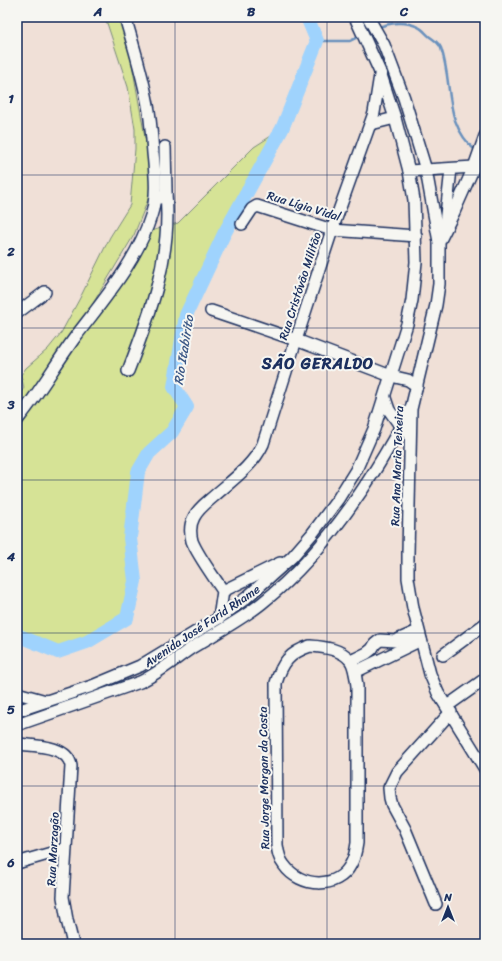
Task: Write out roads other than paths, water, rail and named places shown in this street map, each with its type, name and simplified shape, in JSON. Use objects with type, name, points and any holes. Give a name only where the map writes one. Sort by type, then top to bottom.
[{"type":"street","points":[[17,420],[29,406],[62,356],[109,294],[136,250],[147,227],[156,200],[156,183],[149,111],[140,68],[125,17]]},
{"type":"street","points":[[17,711],[92,686],[140,666],[219,618],[246,598],[292,557],[312,534],[338,499],[356,470],[374,429],[385,398],[407,324],[412,300],[416,262],[416,236],[414,200],[409,171],[395,118],[380,72],[370,53],[355,17]]},
{"type":"street","points":[[369,19],[384,45],[404,98],[426,170],[439,242]]},
{"type":"street","name":"Rua Cristóvão Militão","points":[[223,591],[195,546],[191,535],[192,523],[198,512],[249,465],[260,450],[332,230],[370,124],[376,101],[380,72]]},
{"type":"street","points":[[370,124],[395,118]]},
{"type":"street","name":"Rua Ana Maria Teixeira","points":[[484,140],[454,212],[439,242],[439,284],[436,305],[411,409],[408,578],[412,608],[434,685],[485,769]]},
{"type":"street","points":[[128,372],[156,293],[167,229],[167,176],[165,147]]},
{"type":"street","points":[[409,171],[451,169],[474,165]]},
{"type":"street","points":[[445,230],[451,169]]},
{"type":"street","points":[[156,200],[166,194]]},
{"type":"street","name":"Rua Lígia Vidal","points":[[242,224],[252,209],[257,206],[332,230],[416,236]]},
{"type":"street","points":[[17,313],[45,292]]},
{"type":"street","points":[[211,311],[296,340],[391,376],[408,380],[417,386]]},
{"type":"street","points":[[385,398],[393,416],[401,427],[410,456]]},
{"type":"street","name":"Avenida José Farid Rhame","points":[[18,727],[140,682],[152,676],[171,662],[262,604],[289,579],[327,538],[357,498],[411,409]]},
{"type":"street","points":[[219,618],[223,591],[292,557]]},
{"type":"street","points":[[443,655],[485,624]]},
{"type":"street","points":[[350,661],[367,653],[372,649],[374,644],[380,640],[398,641],[420,636]]},
{"type":"street","points":[[355,672],[420,636]]},
{"type":"street","name":"Rua Jorge Morgan da Costa","points":[[310,646],[333,649],[350,661],[355,672],[357,686],[357,842],[355,854],[351,864],[345,872],[338,877],[327,882],[315,883],[303,881],[292,874],[284,865],[279,857],[277,845],[276,683],[280,671],[288,658],[298,650],[310,646]]},
{"type":"street","points":[[436,904],[405,829],[392,805],[389,788],[397,772],[449,709],[485,679]]},
{"type":"street","points":[[17,693],[46,701]]},
{"type":"street","name":"Rua Marzagão","points":[[17,744],[62,752],[68,756],[70,760],[71,766],[63,897],[73,944]]},
{"type":"street","points":[[17,863],[65,849]]},
{"type":"waterway","name":"Rio Itabirito","points":[[17,635],[58,652],[87,642],[127,618],[135,581],[130,538],[138,472],[149,453],[172,432],[187,407],[174,387],[186,315],[224,234],[282,129],[317,41],[307,17]]},
{"type":"waterway","points":[[377,28],[387,24],[398,23],[413,25],[421,29],[439,45],[445,62],[451,103],[458,128],[477,152]]},
{"type":"waterway","points":[[317,41],[350,41],[360,36]]},
{"type":"district","name":"SÃO GERALDO","points":[[318,363]]}]
